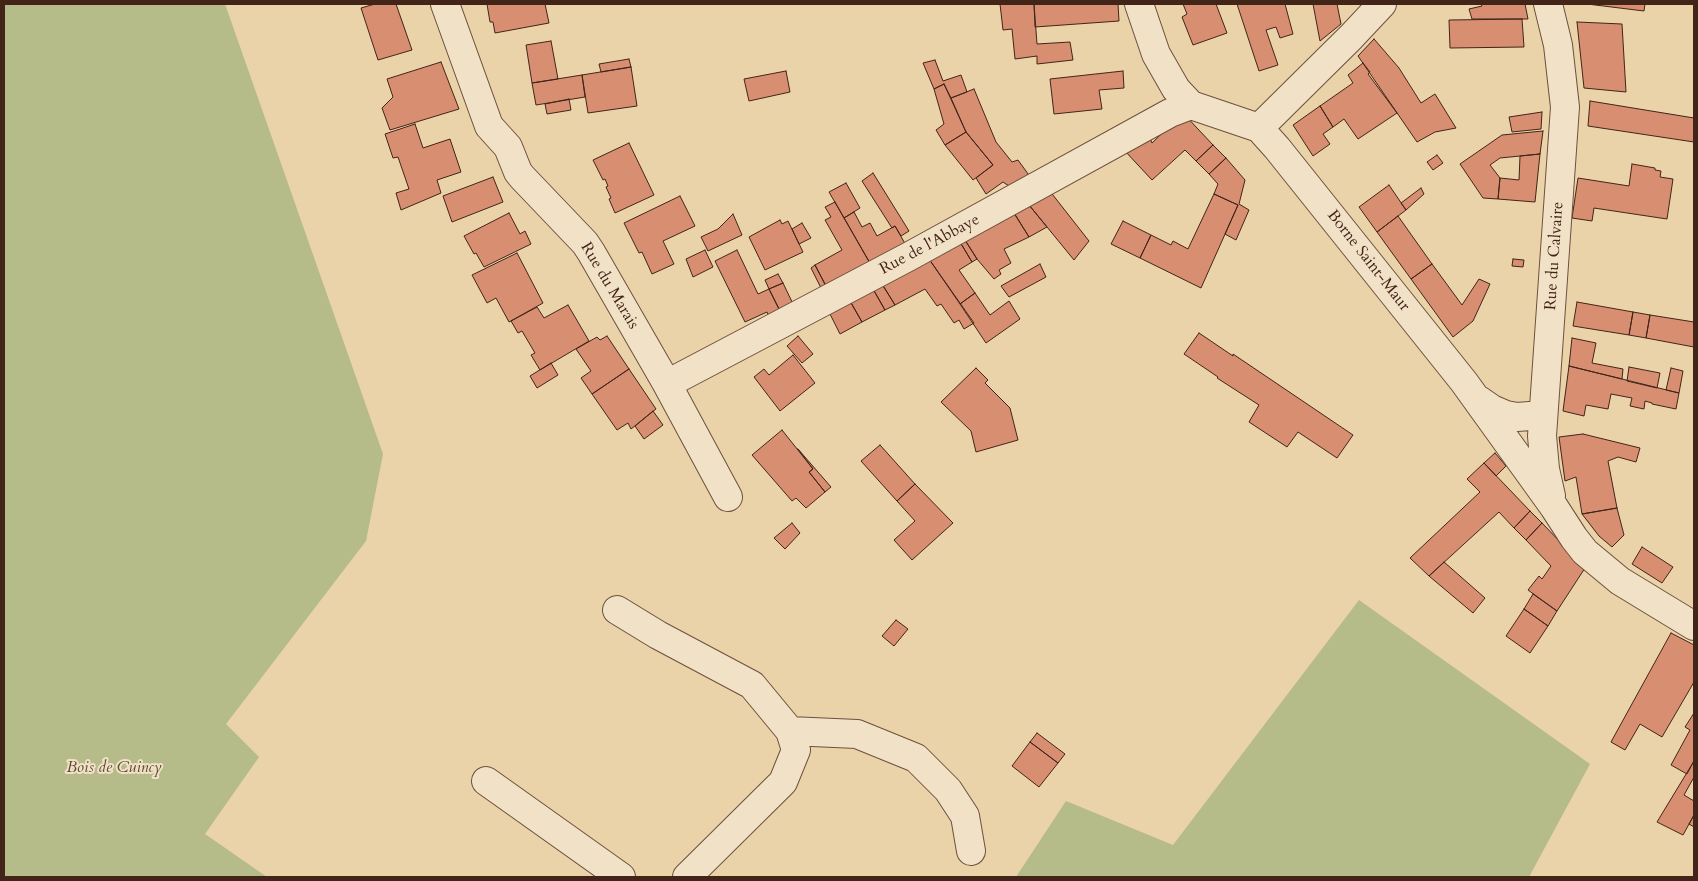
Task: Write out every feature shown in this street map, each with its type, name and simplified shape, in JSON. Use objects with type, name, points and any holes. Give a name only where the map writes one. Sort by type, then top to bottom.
[{"type":"street","name":"Rue du Marais","points":[[445,4],[489,126],[508,147],[518,172],[522,177],[585,243],[667,384],[728,497]]},
{"type":"street","points":[[1139,4],[1162,68],[1176,89],[1191,105],[1259,128],[1382,4]]},
{"type":"street","name":"Rue du Calvaire","points":[[1548,4],[1558,45],[1566,107],[1543,414],[1543,453],[1554,508]]},
{"type":"street","name":"Rue de l'Abbaye","points":[[667,384],[916,253],[1170,113],[1191,105]]},
{"type":"street","name":"Borne Saint-Maur","points":[[1259,128],[1316,196],[1474,397],[1574,538],[1600,566],[1620,581],[1694,626]]},
{"type":"street","name":"Borne Saint-Maur","points":[[1474,397],[1492,410],[1506,415],[1517,417],[1543,414]]},
{"type":"street","points":[[617,610],[658,635],[752,685],[790,731],[796,750],[783,782],[687,877]]},
{"type":"street","points":[[790,731],[857,734],[916,758],[948,790],[964,816],[971,851]]},
{"type":"street","points":[[486,781],[621,877]]},
{"type":"green space","name":"Bois de Cuincy","points":[[4,4],[225,4],[383,454],[366,541],[226,724],[259,757],[205,834],[267,877],[4,877]]},
{"type":"green space","points":[[1359,600],[1590,764],[1529,877],[1016,877],[1066,801],[1173,845]]},
{"type":"building","points":[[375,4],[396,4],[412,50],[378,60],[361,8]]},
{"type":"building","points":[[487,4],[545,4],[549,23],[495,33],[493,22],[490,22]]},
{"type":"building","points":[[1000,4],[1034,4],[1037,44],[1070,42],[1073,60],[1037,64],[1037,56],[1015,59],[1012,29],[1003,30]]},
{"type":"building","points":[[1034,4],[1118,4],[1119,21],[1035,27]]},
{"type":"building","points":[[1183,4],[1216,4],[1227,33],[1193,45],[1182,17],[1187,14]]},
{"type":"building","points":[[1237,4],[1285,4],[1293,34],[1280,38],[1276,27],[1266,30],[1278,65],[1259,71]]},
{"type":"building","points":[[1313,4],[1337,4],[1341,24],[1320,41]]},
{"type":"building","points":[[1481,4],[1525,4],[1528,19],[1472,19],[1469,9],[1482,6]]},
{"type":"building","points":[[1587,4],[1645,4],[1644,11]]},
{"type":"building","points":[[1522,19],[1524,47],[1450,48],[1449,20]]},
{"type":"building","points":[[1577,22],[1622,24],[1626,92],[1584,88]]},
{"type":"building","points":[[1374,39],[1399,68],[1421,103],[1435,94],[1456,128],[1435,132],[1417,142],[1358,56]]},
{"type":"building","points":[[551,41],[558,79],[532,83],[526,45]]},
{"type":"building","points":[[629,59],[631,67],[601,72],[599,64]]},
{"type":"building","points":[[935,60],[943,81],[961,75],[967,92],[951,98],[944,84],[934,89],[923,63]]},
{"type":"building","points":[[441,62],[459,109],[390,130],[382,108],[393,97],[387,79]]},
{"type":"building","points":[[1363,63],[1370,72],[1368,74],[1397,113],[1358,139],[1344,119],[1333,127],[1320,106],[1353,83],[1348,75]]},
{"type":"building","points":[[631,67],[637,106],[588,113],[582,75]]},
{"type":"building","points":[[786,71],[790,92],[749,101],[744,79]]},
{"type":"building","points":[[1123,71],[1124,88],[1099,90],[1102,109],[1054,114],[1050,79]]},
{"type":"building","points":[[582,75],[585,97],[536,105],[532,83]]},
{"type":"building","points":[[944,84],[966,132],[945,145],[936,130],[944,124],[934,89]]},
{"type":"building","points":[[974,89],[996,142],[1012,162],[1018,160],[1031,178],[1012,188],[1003,182],[986,194],[976,178],[993,165],[966,132],[951,98]]},
{"type":"building","points":[[569,99],[571,110],[547,114],[545,104]]},
{"type":"building","points":[[1590,101],[1694,118],[1694,142],[1588,126]]},
{"type":"building","points":[[1320,106],[1333,127],[1323,134],[1330,144],[1313,156],[1293,125]]},
{"type":"building","points":[[1542,112],[1541,129],[1512,132],[1509,117]]},
{"type":"building","points":[[1183,113],[1213,145],[1196,161],[1185,150],[1152,180],[1124,150],[1150,138],[1152,143]]},
{"type":"building","points":[[415,124],[423,148],[450,139],[461,172],[437,180],[441,193],[401,210],[396,193],[409,189],[398,157],[393,158],[385,134]]},
{"type":"building","points":[[1543,131],[1540,154],[1500,158],[1490,165],[1500,178],[1498,199],[1483,198],[1460,164],[1502,135]]},
{"type":"building","points":[[966,132],[993,165],[973,180],[945,145]]},
{"type":"building","points":[[629,143],[654,195],[615,213],[609,199],[611,198],[606,187],[608,186],[593,160]]},
{"type":"building","points":[[1213,145],[1226,158],[1209,174],[1196,161]]},
{"type":"building","points":[[1540,154],[1535,202],[1498,199],[1500,178],[1519,180],[1520,156]]},
{"type":"building","points":[[1437,155],[1443,163],[1433,170],[1427,162]]},
{"type":"building","points":[[1226,158],[1245,180],[1239,204],[1249,210],[1236,240],[1225,234],[1238,205],[1214,194],[1218,184],[1209,174]]},
{"type":"building","points":[[1632,164],[1655,168],[1655,170],[1661,171],[1660,177],[1673,179],[1667,219],[1594,208],[1592,221],[1572,218],[1578,178],[1629,186]]},
{"type":"building","points":[[873,173],[909,231],[901,236],[895,226],[892,228],[862,181]]},
{"type":"building","points":[[493,177],[503,202],[452,222],[443,196]]},
{"type":"building","points":[[846,183],[860,208],[844,218],[829,192]]},
{"type":"building","points":[[1389,185],[1406,210],[1377,232],[1359,207]]},
{"type":"building","points":[[1421,188],[1424,194],[1406,210],[1401,203]]},
{"type":"building","points":[[1049,190],[1089,241],[1074,260],[1029,205]]},
{"type":"building","points":[[1214,194],[1238,205],[1201,288],[1140,258],[1151,235],[1171,245],[1173,241],[1188,249]]},
{"type":"building","points":[[680,196],[695,226],[663,241],[674,264],[652,274],[642,252],[639,253],[624,223]]},
{"type":"building","points":[[835,202],[871,265],[827,288],[815,265],[842,250],[825,220],[831,217],[825,207]]},
{"type":"building","points":[[1029,205],[1047,227],[1029,237],[1014,213]]},
{"type":"building","points":[[854,212],[862,227],[870,223],[877,236],[895,226],[907,247],[871,265],[844,218]]},
{"type":"building","points":[[509,213],[520,234],[525,231],[531,244],[484,267],[464,236]]},
{"type":"building","points":[[1014,213],[1029,237],[1004,249],[1011,263],[999,270],[1001,274],[994,279],[977,259],[965,240]]},
{"type":"building","points":[[733,214],[742,235],[708,251],[701,237],[718,229]]},
{"type":"building","points":[[1398,216],[1432,264],[1411,279],[1377,232]]},
{"type":"building","points":[[780,220],[782,224],[788,221],[803,252],[765,270],[749,237]]},
{"type":"building","points":[[1123,221],[1151,235],[1140,258],[1111,244]]},
{"type":"building","points":[[802,223],[811,238],[799,244],[792,229]]},
{"type":"building","points":[[965,240],[977,259],[972,262],[960,242]]},
{"type":"building","points":[[960,242],[972,262],[959,270],[975,293],[960,304],[929,259]]},
{"type":"building","points":[[705,250],[713,267],[693,277],[686,259]]},
{"type":"building","points":[[737,250],[758,294],[769,289],[781,313],[770,319],[767,312],[745,322],[715,261]]},
{"type":"building","points":[[517,253],[543,303],[509,322],[496,298],[487,303],[472,275]]},
{"type":"building","points":[[929,259],[974,323],[964,329],[959,320],[954,323],[941,304],[937,306],[925,289],[895,305],[882,284]]},
{"type":"building","points":[[1513,259],[1524,260],[1523,267],[1512,266]]},
{"type":"building","points":[[1040,264],[1046,277],[1009,297],[1001,286]]},
{"type":"building","points":[[1432,264],[1462,305],[1479,279],[1490,284],[1473,321],[1453,337],[1411,279]]},
{"type":"building","points":[[815,265],[827,288],[822,290],[811,268]]},
{"type":"building","points":[[778,274],[783,283],[769,289],[765,280]]},
{"type":"building","points":[[783,283],[794,306],[781,313],[769,289]]},
{"type":"building","points":[[882,284],[895,305],[885,310],[873,289]]},
{"type":"building","points":[[873,289],[885,310],[862,322],[850,301]]},
{"type":"building","points":[[975,293],[990,315],[1009,301],[1020,319],[986,343],[960,304]]},
{"type":"building","points":[[850,301],[862,322],[840,334],[829,312]]},
{"type":"building","points":[[1577,302],[1633,312],[1629,335],[1573,326]]},
{"type":"building","points":[[568,305],[589,341],[540,370],[531,355],[535,353],[522,331],[518,333],[511,321],[537,307],[544,318]]},
{"type":"building","points":[[1633,312],[1650,315],[1646,338],[1629,335]]},
{"type":"building","points":[[1650,315],[1694,322],[1694,347],[1646,338]]},
{"type":"building","points":[[1199,333],[1353,435],[1337,458],[1298,432],[1287,447],[1249,422],[1259,405],[1184,354]]},
{"type":"building","points":[[607,336],[629,369],[592,394],[581,378],[591,371],[576,349],[597,337],[600,340]]},
{"type":"building","points":[[798,336],[813,354],[802,363],[787,346]]},
{"type":"building","points":[[1572,338],[1596,343],[1592,363],[1623,369],[1622,379],[1569,366]]},
{"type":"building","points":[[793,355],[815,383],[780,411],[754,377],[764,369],[769,375]]},
{"type":"building","points":[[551,363],[558,375],[537,388],[530,376]]},
{"type":"building","points":[[1569,366],[1679,393],[1676,409],[1645,401],[1644,409],[1630,406],[1632,398],[1611,394],[1608,409],[1586,405],[1584,416],[1563,411]]},
{"type":"building","points":[[1629,367],[1660,373],[1657,388],[1627,381]]},
{"type":"building","points":[[976,368],[988,380],[985,383],[1010,408],[1018,440],[976,452],[971,431],[941,402]]},
{"type":"building","points":[[1671,368],[1683,371],[1679,393],[1666,390]]},
{"type":"building","points":[[629,369],[656,409],[631,429],[628,423],[617,430],[592,394]]},
{"type":"building","points":[[653,411],[663,425],[644,439],[635,426]]},
{"type":"building","points":[[782,430],[813,469],[809,472],[825,492],[806,508],[796,498],[792,501],[752,455]]},
{"type":"building","points":[[1583,434],[1640,448],[1636,462],[1618,457],[1608,461],[1617,508],[1582,514],[1576,477],[1565,481],[1559,437]]},
{"type":"building","points":[[880,445],[915,484],[897,501],[861,461]]},
{"type":"building","points":[[798,449],[831,487],[825,492],[809,472],[813,469]]},
{"type":"building","points":[[1495,453],[1506,466],[1496,476],[1484,463]]},
{"type":"building","points":[[1484,463],[1530,511],[1514,528],[1499,512],[1429,576],[1410,558],[1480,492],[1467,479]]},
{"type":"building","points":[[915,484],[953,523],[912,560],[894,540],[915,521],[897,501]]},
{"type":"building","points":[[1617,508],[1624,535],[1612,547],[1599,536],[1582,514]]},
{"type":"building","points":[[1530,511],[1542,523],[1526,540],[1514,528]]},
{"type":"building","points":[[792,523],[800,533],[785,549],[774,538]]},
{"type":"building","points":[[1542,523],[1585,568],[1557,611],[1528,590],[1539,576],[1542,579],[1551,566],[1526,540]]},
{"type":"building","points":[[1642,547],[1673,567],[1662,583],[1632,564]]},
{"type":"building","points":[[1444,562],[1485,598],[1473,613],[1429,576]]},
{"type":"building","points":[[1533,594],[1557,611],[1548,626],[1524,609]]},
{"type":"building","points":[[1524,609],[1548,626],[1530,653],[1506,636]]},
{"type":"building","points":[[896,620],[908,629],[894,646],[882,636]]},
{"type":"building","points":[[1671,633],[1694,645],[1694,682],[1662,737],[1640,724],[1625,750],[1611,742]]},
{"type":"building","points":[[1694,713],[1694,761],[1687,774],[1671,765],[1690,730],[1685,727]]},
{"type":"building","points":[[1037,733],[1065,754],[1058,763],[1030,742]]},
{"type":"building","points":[[1030,742],[1058,763],[1039,787],[1012,766]]},
{"type":"building","points":[[1694,761],[1694,777],[1684,795],[1694,801],[1694,815],[1683,835],[1657,822]]},
{"type":"building","points":[[1694,815],[1694,827],[1689,824]]}]
